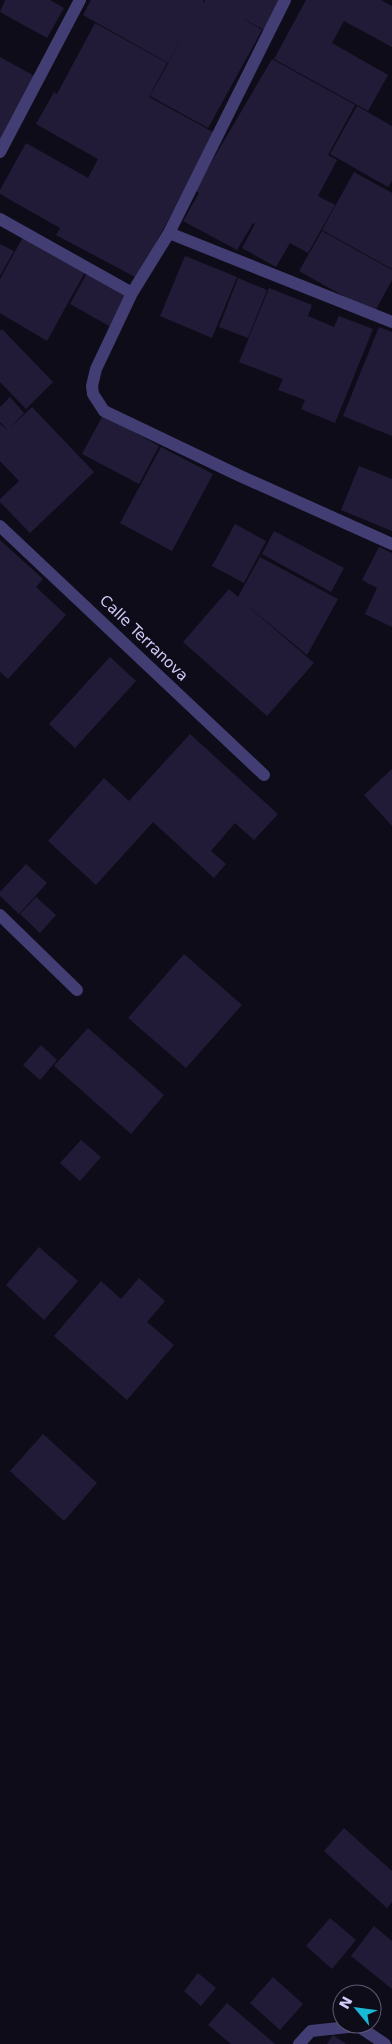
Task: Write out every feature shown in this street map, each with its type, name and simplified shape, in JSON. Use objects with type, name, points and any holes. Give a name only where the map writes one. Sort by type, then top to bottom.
[{"type":"street","points":[[0,152],[80,0]]},
{"type":"street","points":[[285,0],[169,233],[132,293],[93,376],[93,394],[104,411],[238,475],[392,544]]},
{"type":"street","points":[[0,219],[132,293]]},
{"type":"street","points":[[169,233],[392,322]]},
{"type":"street","name":"Calle Terranova","points":[[0,526],[264,775]]},
{"type":"street","points":[[0,915],[77,990]]},
{"type":"street","points":[[299,2044],[311,2031],[358,2026],[385,2044]]},
{"type":"building","points":[[5,0],[50,0],[64,8],[47,38],[0,12]]},
{"type":"building","points":[[91,0],[203,0],[204,3],[205,0],[283,0],[266,31],[242,18],[262,30],[208,128],[150,96],[189,26],[168,63],[83,15]]},
{"type":"building","points":[[306,0],[381,0],[392,6],[392,47],[344,21],[332,43],[388,75],[368,111],[274,59]]},
{"type":"building","points":[[95,23],[167,63],[149,97],[215,133],[137,278],[56,235],[60,228],[0,194],[0,190],[26,143],[88,178],[98,159],[36,124],[54,92],[57,94]]},
{"type":"building","points":[[0,57],[38,78],[0,148]]},
{"type":"building","points":[[272,59],[355,105],[328,155],[337,160],[318,196],[335,205],[308,253],[290,243],[276,267],[242,248],[255,224],[253,223],[237,250],[183,221],[199,193],[195,190]]},
{"type":"building","points":[[357,106],[392,126],[392,181],[388,187],[330,154]]},
{"type":"building","points":[[354,172],[392,193],[392,269],[322,230]]},
{"type":"building","points":[[322,231],[392,270],[392,280],[374,313],[299,271]]},
{"type":"building","points":[[23,237],[85,272],[47,341],[0,313],[0,279]]},
{"type":"building","points":[[0,244],[14,251],[0,276]]},
{"type":"building","points":[[185,256],[237,277],[212,338],[160,316]]},
{"type":"building","points":[[87,273],[128,296],[111,327],[70,304]]},
{"type":"building","points":[[238,278],[267,290],[248,338],[219,327]]},
{"type":"building","points":[[269,288],[312,305],[308,316],[334,327],[339,316],[373,329],[335,423],[301,409],[305,400],[278,390],[283,379],[239,362]]},
{"type":"building","points":[[379,327],[392,332],[392,436],[343,416]]},
{"type":"building","points":[[2,329],[53,382],[26,409],[0,382],[0,331]]},
{"type":"building","points":[[10,397],[24,413],[9,429],[32,407],[94,472],[30,533],[0,502],[0,499],[19,481],[0,461],[0,424],[8,430],[0,422],[0,407]]},
{"type":"building","points":[[103,415],[159,446],[139,484],[82,454]]},
{"type":"building","points":[[161,447],[213,474],[172,551],[120,523]]},
{"type":"building","points":[[359,466],[392,479],[392,531],[341,510]]},
{"type":"building","points":[[235,524],[266,541],[244,583],[212,566]]},
{"type":"building","points":[[274,531],[344,568],[331,592],[262,554]]},
{"type":"building","points":[[0,540],[43,579],[36,587],[66,615],[8,679],[0,672]]},
{"type":"building","points":[[379,547],[392,553],[392,627],[365,614],[377,588],[362,580]]},
{"type":"building","points":[[260,557],[338,599],[307,655],[243,602],[314,663],[267,716],[183,642],[229,589],[238,597]]},
{"type":"building","points":[[110,657],[136,681],[75,748],[49,724]]},
{"type":"building","points":[[190,734],[278,814],[254,840],[235,823],[211,851],[226,864],[214,878],[153,822],[96,885],[48,841],[104,778],[129,801]]},
{"type":"building","points":[[392,769],[392,826],[364,795]]},
{"type":"building","points":[[26,864],[47,883],[19,914],[0,896],[0,892]]},
{"type":"building","points":[[36,897],[56,915],[40,933],[20,914]]},
{"type":"building","points":[[184,954],[242,1005],[186,1068],[128,1018]]},
{"type":"building","points":[[88,1028],[164,1095],[131,1134],[54,1066]]},
{"type":"building","points":[[41,1045],[57,1060],[40,1080],[23,1065]]},
{"type":"building","points":[[81,1140],[101,1157],[80,1181],[60,1163]]},
{"type":"building","points":[[39,1247],[78,1281],[44,1320],[6,1285]]},
{"type":"building","points":[[139,1278],[165,1301],[147,1322],[174,1345],[127,1400],[54,1336],[101,1281],[121,1299]]},
{"type":"building","points":[[43,1434],[97,1483],[64,1521],[10,1471]]},
{"type":"building","points":[[344,1828],[392,1871],[392,1902],[387,1908],[324,1851]]},
{"type":"building","points":[[330,1918],[356,1940],[332,1969],[306,1946]]},
{"type":"building","points":[[374,1926],[392,1941],[392,1989],[351,1956]]},
{"type":"building","points":[[198,1973],[216,1988],[201,2006],[184,1991]]},
{"type":"building","points":[[273,1977],[303,2004],[280,2030],[250,2003]]},
{"type":"building","points":[[227,2003],[275,2044],[231,2044],[208,2025]]},
{"type":"building","points":[[333,2035],[346,2044],[327,2044]]}]
